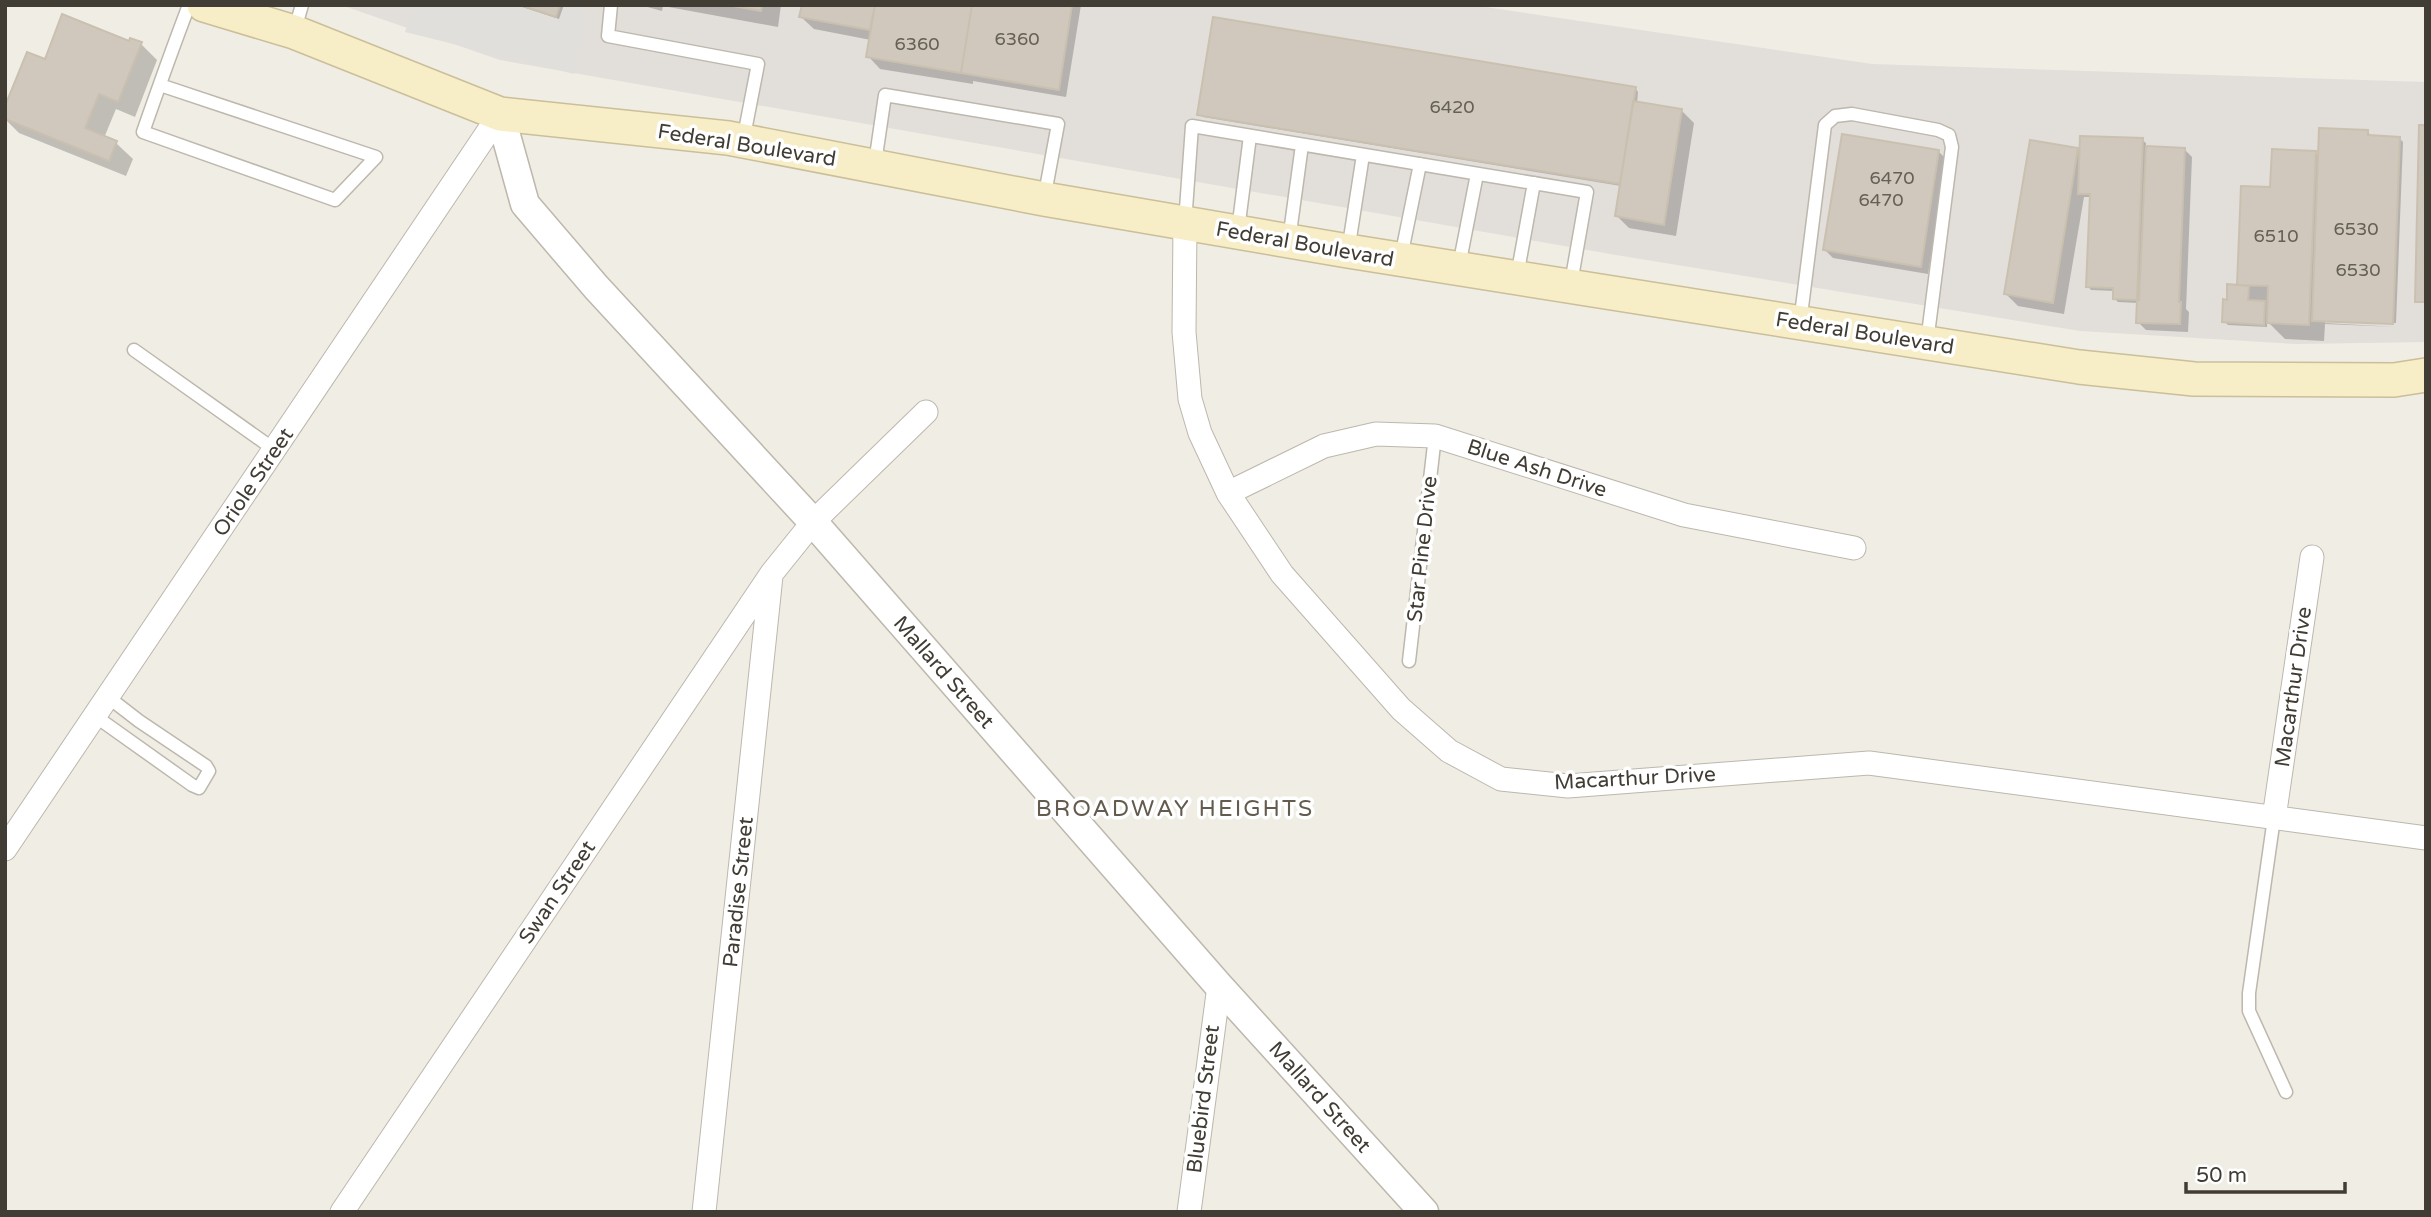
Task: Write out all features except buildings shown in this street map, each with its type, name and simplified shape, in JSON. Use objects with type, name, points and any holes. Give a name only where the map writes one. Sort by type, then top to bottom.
[{"type":"main road","name":"Federal Boulevard","points":[[204,5],[298,19],[500,114],[743,141],[1044,199],[1289,241],[2079,368],[2194,379],[2394,380],[2426,375]]},
{"type":"street","name":"Oriole Street","points":[[5,849],[500,114]]},
{"type":"street","name":"Mallard Street","points":[[500,114],[525,204],[596,287],[813,522],[1219,986],[1424,1212]]},
{"type":"street","name":"Macarthur Drive","points":[[1185,223],[1184,332],[1191,399],[1200,433],[1228,493],[1282,574],[1401,709],[1450,751],[1501,779],[1568,786],[1869,763],[2426,838]]},
{"type":"street","name":"Swan Street","points":[[342,1212],[772,573],[813,522],[926,412]]},
{"type":"street","name":"Blue Ash Drive","points":[[1228,493],[1324,446],[1376,434],[1435,436],[1684,515],[1854,548]]},
{"type":"street","name":"Macarthur Drive","points":[[2274,818],[2312,557]]},
{"type":"street","name":"Paradise Street","points":[[704,1212],[772,573]]},
{"type":"street","name":"Bluebird Street","points":[[1189,1212],[1219,986]]},
{"type":"lane","points":[[160,85],[376,157],[335,201],[143,132],[160,85],[189,5]]},
{"type":"lane","points":[[611,5],[608,36],[758,64],[743,141]]},
{"type":"lane","points":[[874,166],[885,95],[1058,124],[1044,199]]},
{"type":"lane","points":[[1800,323],[1825,125],[1835,116],[1852,114],[1938,130],[1949,135],[1952,147],[1927,343]]},
{"type":"lane","points":[[1185,223],[1192,125],[1587,192],[1570,285]]},
{"type":"lane","points":[[1238,232],[1250,136]]},
{"type":"lane","points":[[1289,241],[1302,145]]},
{"type":"lane","points":[[1348,251],[1363,155]]},
{"type":"lane","points":[[1401,260],[1420,164]]},
{"type":"lane","points":[[1459,269],[1477,173]]},
{"type":"lane","points":[[1516,278],[1534,183]]},
{"type":"lane","points":[[134,350],[275,450]]},
{"type":"lane","name":"Star Pine Drive","points":[[1409,662],[1435,436]]},
{"type":"lane","points":[[101,707],[139,721],[206,766],[209,771],[202,786],[199,788],[191,785],[101,707]]},
{"type":"lane","points":[[2274,818],[2249,993],[2249,1011],[2286,1092]]},
{"type":"shaded area","points":[[341,5],[1472,5],[1872,64],[2426,82],[2426,342],[2296,344],[2080,331],[1616,255],[500,60]]},
{"type":"shaded area","points":[[414,5],[585,5],[574,74],[405,32]]},
{"type":"district","name":"BROADWAY HEIGHTS","points":[[1175,808]]}]
